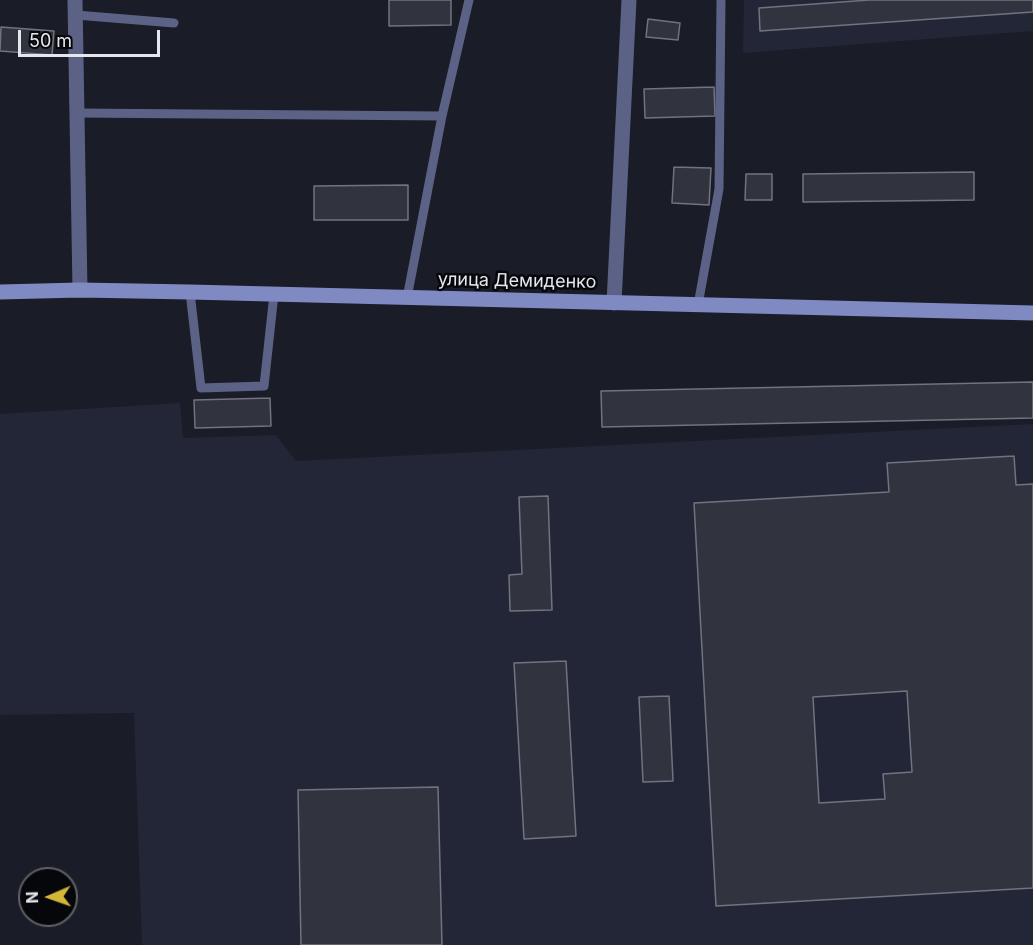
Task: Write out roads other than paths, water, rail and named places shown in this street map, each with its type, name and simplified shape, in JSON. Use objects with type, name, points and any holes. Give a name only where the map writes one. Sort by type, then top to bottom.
[{"type":"main road","name":"улица Демиденко","points":[[0,292],[80,290],[190,292],[1033,313]]},
{"type":"street","points":[[614,303],[629,0]]},
{"type":"street","points":[[75,8],[80,290]]},
{"type":"lane","points":[[407,298],[442,116],[469,0]]},
{"type":"lane","points":[[698,305],[719,189],[721,0]]},
{"type":"lane","points":[[75,8],[174,23]]},
{"type":"lane","points":[[77,113],[442,116]]},
{"type":"lane","points":[[190,292],[201,388],[264,386],[274,294]]}]
